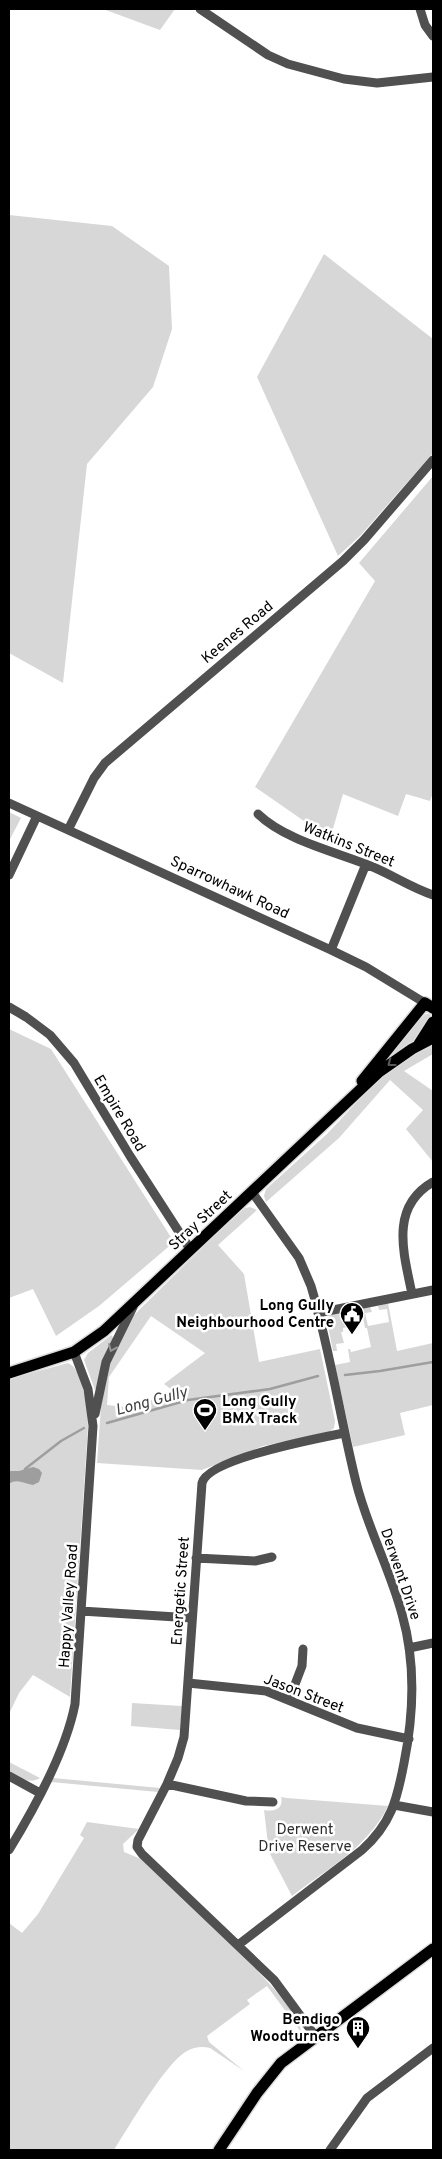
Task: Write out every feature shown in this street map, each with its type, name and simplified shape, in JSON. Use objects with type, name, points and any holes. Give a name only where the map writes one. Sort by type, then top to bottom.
[{"type":"main road","name":"Stray Street","points":[[342,1106],[407,1023],[429,1005]]},
{"type":"main road","points":[[419,1045],[433,1022]]},
{"type":"main road","name":"Stray Street","points":[[9,1373],[74,1352],[95,1338],[134,1304],[190,1249],[380,1072],[419,1045],[433,1038]]},
{"type":"main road","points":[[219,2150],[271,2073],[286,2058],[433,1949]]},
{"type":"street","points":[[200,9],[268,55],[288,64],[344,79],[377,83],[433,77]]},
{"type":"street","points":[[420,9],[425,25],[433,36]]},
{"type":"street","name":"Keenes Road","points":[[68,830],[94,778],[105,763],[343,561],[433,460]]},
{"type":"street","name":"Sparrowhawk Road","points":[[9,803],[331,950],[366,967],[429,1005]]},
{"type":"street","name":"Watkins Street","points":[[258,814],[294,838],[366,864],[433,895]]},
{"type":"street","points":[[9,875],[37,816]]},
{"type":"street","points":[[331,950],[366,864]]},
{"type":"street","name":"Empire Road","points":[[9,1007],[50,1035],[74,1063],[130,1156],[190,1249]]},
{"type":"street","points":[[412,1294],[403,1245],[403,1225],[407,1210],[417,1195],[433,1182]]},
{"type":"street","name":"Derwent Drive","points":[[238,1945],[362,1850],[384,1826],[394,1805],[408,1739],[412,1687],[409,1648],[398,1601],[360,1497],[312,1286],[300,1258],[252,1192]]},
{"type":"street","points":[[318,1313],[433,1290]]},
{"type":"street","points":[[93,1426],[106,1362],[134,1304]]},
{"type":"street","name":"Happy Valley Road","points":[[9,1850],[40,1793],[62,1746],[73,1715],[82,1611],[93,1426],[88,1389],[74,1352]]},
{"type":"street","name":"Energetic Street","points":[[316,2037],[278,1985],[133,1847],[167,1784],[178,1758],[184,1737],[202,1483],[206,1474],[267,1450],[344,1433]]},
{"type":"street","points":[[196,1558],[250,1561],[272,1557]]},
{"type":"street","points":[[82,1611],[192,1618]]},
{"type":"street","points":[[409,1648],[433,1643]]},
{"type":"street","points":[[289,1700],[302,1666],[303,1649]]},
{"type":"street","name":"Jason Street","points":[[188,1683],[253,1688],[289,1700],[357,1728],[408,1739]]},
{"type":"street","points":[[9,1776],[40,1793]]},
{"type":"street","points":[[167,1784],[246,1801],[273,1802]]},
{"type":"street","points":[[394,1805],[433,1812]]},
{"type":"street","points":[[330,2150],[366,2098],[433,2048]]},
{"type":"green space","points":[[103,9],[175,9],[160,30]]},
{"type":"green space","points":[[9,215],[112,226],[169,266],[172,329],[153,387],[87,464],[63,683],[9,653]]},
{"type":"green space","points":[[324,254],[433,339],[433,453],[360,536],[338,556],[257,377]]},
{"type":"green space","points":[[433,476],[433,793],[430,801],[406,794],[398,816],[343,794],[330,839],[255,787],[375,581],[359,563]]},
{"type":"green space","points":[[9,812],[21,818],[9,841]]},
{"type":"green space","points":[[426,1014],[430,1014],[431,1020],[415,1042],[386,1061],[414,1024]]},
{"type":"green space","points":[[9,1029],[51,1049],[174,1242],[99,1306],[56,1336],[33,1289],[9,1298]]},
{"type":"green space","points":[[433,1043],[433,1054],[404,1071],[433,1091],[433,1162],[406,1129],[423,1110],[390,1080],[339,1138],[266,1202],[264,1196],[266,1189],[327,1134],[381,1076],[395,1065]]},
{"type":"green space","points":[[250,1207],[257,1210],[218,1245],[244,1274],[259,1362],[320,1349],[335,1421],[334,1428],[329,1432],[263,1446],[202,1470],[97,1463],[102,1392],[109,1363],[132,1317],[245,1208]],"holes":[[[151,1316],[205,1353],[164,1384],[176,1393],[126,1407],[107,1405],[109,1377]]]},
{"type":"green space","points":[[388,1303],[397,1351],[433,1343],[433,1405],[400,1413],[405,1435],[353,1447],[335,1365],[350,1362],[348,1349],[351,1352],[371,1347],[363,1317],[351,1319],[351,1323],[343,1328],[343,1332],[341,1332],[344,1343],[336,1344],[337,1351],[333,1351],[327,1321],[330,1315],[370,1307],[372,1312],[365,1313],[368,1326],[389,1322],[387,1309],[379,1310],[378,1306]]},
{"type":"green space","points":[[112,1335],[113,1338],[95,1390],[84,1360],[88,1353]]},
{"type":"green space","points":[[68,1363],[73,1367],[81,1381],[86,1401],[88,1427],[70,1697],[33,1675],[19,1693],[9,1714],[9,1379]]},
{"type":"green space","points":[[132,1703],[182,1706],[180,1730],[131,1726]]},
{"type":"green space","points":[[9,1762],[40,1778],[32,1781],[20,1778],[9,1771]]},
{"type":"green space","points":[[53,1778],[160,1788],[158,1792],[51,1782]]},
{"type":"green space","name":"Derwent Drive Reserve","points":[[281,1797],[388,1806],[380,1821],[358,1845],[292,1896],[269,1852],[264,1810],[280,1807]]},
{"type":"green space","points":[[87,1822],[139,1829],[123,1844],[124,1852],[141,1859],[259,1972],[296,2018],[301,2032],[267,1986],[247,2000],[250,2004],[207,2036],[209,2042],[244,2071],[210,2048],[192,2049],[178,2057],[169,2068],[148,2096],[114,2150],[9,2150],[9,1923],[22,1933],[38,1914],[84,1838],[80,1835]]},
{"type":"shaded area","points":[[33,1467],[39,1469],[42,1473],[39,1482],[33,1485],[18,1481],[9,1484],[9,1471],[19,1471]]},
{"type":"waterway","name":"Long Gully","points":[[345,1375],[433,1362]]},
{"type":"waterway","name":"Long Gully","points":[[107,1423],[188,1400],[270,1389],[318,1376]]},
{"type":"waterway","name":"Long Gully","points":[[25,1469],[61,1441],[84,1428]]},
{"type":"place","name":"Long Gully Neighbourhood Centre","points":[[352,1335]]},
{"type":"place","name":"Long Gully BMX Track","points":[[205,1431]]},
{"type":"place","name":"Bendigo Woodturners","points":[[358,2049]]}]
